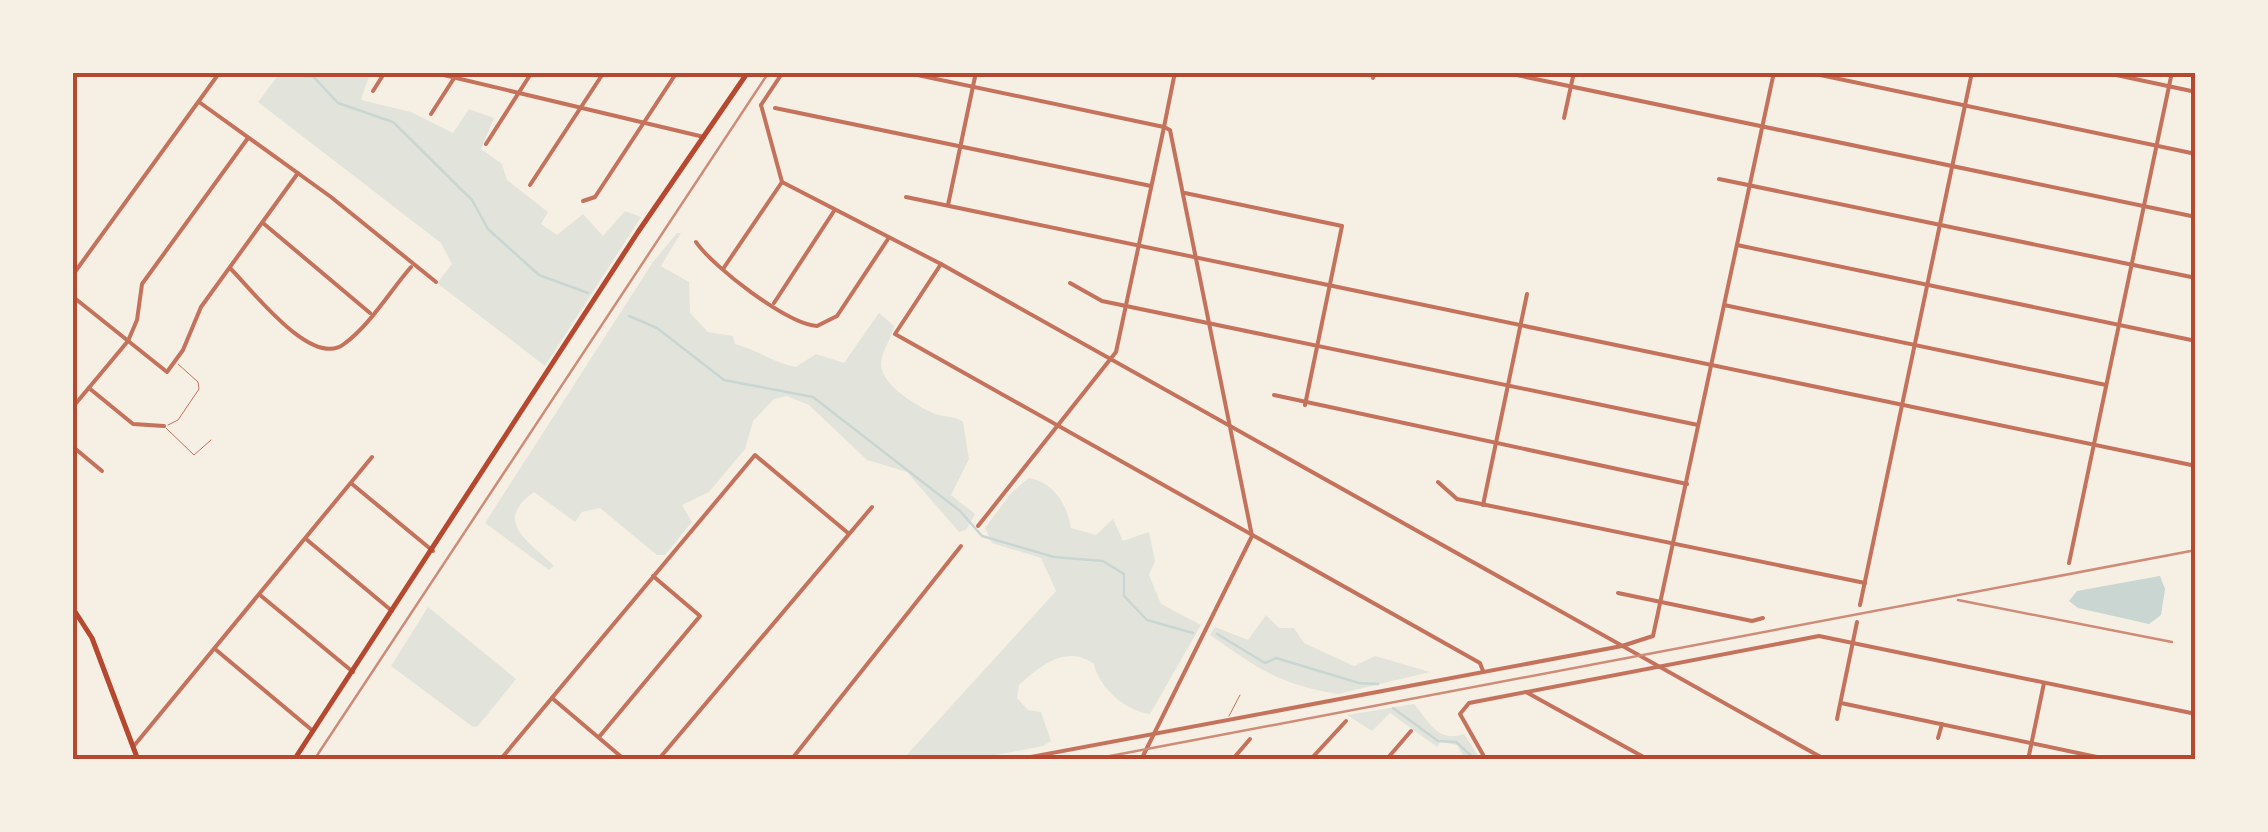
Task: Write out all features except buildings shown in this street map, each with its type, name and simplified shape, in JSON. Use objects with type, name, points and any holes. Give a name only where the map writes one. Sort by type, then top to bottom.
[{"type":"main road","points":[[294,760],[748,72]]},
{"type":"main road","points":[[72,606],[92,638],[138,760]]},
{"type":"street","points":[[373,91],[386,72]]},
{"type":"street","points":[[432,72],[704,137]]},
{"type":"street","points":[[486,144],[532,72]]},
{"type":"street","points":[[530,186],[604,72]]},
{"type":"street","points":[[583,201],[594,197],[677,72]]},
{"type":"street","points":[[782,72],[761,106],[782,182],[942,264],[1826,760]]},
{"type":"street","points":[[903,72],[1170,130],[1252,536],[1140,760]]},
{"type":"street","points":[[948,206],[976,72]]},
{"type":"street","points":[[978,526],[1111,359],[1127,306],[1175,72]]},
{"type":"street","points":[[1502,72],[2196,217]]},
{"type":"street","points":[[1564,118],[1574,72]]},
{"type":"street","points":[[1014,760],[1622,646],[1654,636],[1774,72]]},
{"type":"street","points":[[1806,72],[2196,154]]},
{"type":"street","points":[[1860,605],[1972,72]]},
{"type":"street","points":[[2102,72],[2196,92]]},
{"type":"street","points":[[2070,562],[2172,72]]},
{"type":"street","points":[[431,114],[457,75]]},
{"type":"street","points":[[72,276],[216,76]]},
{"type":"street","points":[[198,102],[298,173],[436,282]]},
{"type":"street","points":[[775,108],[1152,186]]},
{"type":"street","points":[[72,408],[128,341],[138,320],[142,284],[248,138]]},
{"type":"street","points":[[72,296],[166,372],[175,362],[192,322],[298,173]]},
{"type":"street","points":[[1720,180],[2196,278]]},
{"type":"street","points":[[723,269],[782,182]]},
{"type":"street","points":[[1185,193],[1342,226],[1305,405]]},
{"type":"street","points":[[906,197],[2196,466]]},
{"type":"street","points":[[773,304],[834,211]]},
{"type":"street","points":[[262,223],[371,314]]},
{"type":"street","points":[[696,242],[723,269],[808,325],[828,324],[888,239]]},
{"type":"street","points":[[1737,245],[2196,341]]},
{"type":"street","points":[[942,264],[894,334],[1480,663],[1483,670]]},
{"type":"street","points":[[230,268],[314,348],[324,350],[344,344],[412,266]]},
{"type":"street","points":[[1070,282],[1102,300],[1127,306],[1700,425]]},
{"type":"street","points":[[1483,504],[1527,294]]},
{"type":"street","points":[[1724,306],[2106,385]]},
{"type":"street","points":[[89,388],[133,424],[164,426]]},
{"type":"street","points":[[1274,396],[1687,484]]},
{"type":"street","points":[[72,446],[102,471]]},
{"type":"street","points":[[500,760],[755,455],[848,533]]},
{"type":"street","points":[[133,746],[372,458]]},
{"type":"street","points":[[1438,482],[1457,500],[1865,582]]},
{"type":"street","points":[[352,484],[433,552]]},
{"type":"street","points":[[658,760],[872,507]]},
{"type":"street","points":[[306,539],[392,612]]},
{"type":"street","points":[[790,760],[961,546]]},
{"type":"street","points":[[599,737],[700,616],[652,576]]},
{"type":"street","points":[[1618,593],[1752,621],[1764,618]]},
{"type":"street","points":[[260,595],[353,672]]},
{"type":"street","points":[[1837,719],[1857,622]]},
{"type":"street","points":[[1486,760],[1460,714],[1464,705],[1819,636],[2196,714]]},
{"type":"street","points":[[215,649],[314,730]]},
{"type":"street","points":[[2028,760],[2044,683]]},
{"type":"street","points":[[1525,691],[1649,760]]},
{"type":"street","points":[[552,698],[625,760]]},
{"type":"street","points":[[1841,703],[2111,760]]},
{"type":"street","points":[[1310,760],[1346,721]]},
{"type":"street","points":[[1938,738],[1942,724]]},
{"type":"street","points":[[1386,760],[1411,730]]},
{"type":"street","points":[[1232,760],[1250,738]]},
{"type":"street","points":[[1237,754],[1243,760]]},
{"type":"lane","points":[[175,362],[198,382],[199,390],[178,420],[164,426],[190,454],[198,454],[211,440]]},
{"type":"lane","points":[[1228,719],[1240,694]]},
{"type":"shaded area","points":[[280,73],[370,73],[361,100],[411,112],[453,133],[469,109],[494,118],[481,149],[502,164],[507,180],[548,212],[541,224],[557,235],[583,214],[603,236],[625,211],[641,217],[545,366],[437,283],[452,264],[441,243],[258,102]]},
{"type":"shaded area","points":[[681,233],[661,266],[689,282],[690,313],[708,332],[733,336],[735,344],[796,367],[816,354],[844,363],[879,313],[894,326],[881,359],[887,380],[918,405],[963,422],[969,459],[951,495],[975,514],[966,530],[959,532],[907,472],[867,460],[809,405],[787,396],[774,399],[753,421],[745,449],[709,492],[682,505],[692,522],[665,555],[657,555],[600,508],[582,512],[575,522],[534,492],[522,503],[515,522],[526,540],[554,566],[549,570],[485,523],[653,262]]},
{"type":"shaded area","points":[[1029,478],[1053,490],[1071,528],[1096,535],[1113,519],[1123,541],[1149,532],[1155,561],[1149,575],[1161,604],[1201,625],[1150,714],[1115,697],[1101,682],[1094,664],[1084,658],[1064,657],[1045,664],[1019,685],[1017,698],[1028,710],[1041,712],[1051,741],[1043,746],[975,759],[903,759],[1056,591],[1041,558],[992,543],[985,528],[1011,493]]},
{"type":"shaded area","points":[[2160,576],[2165,589],[2161,615],[2149,624],[2078,608],[2069,601],[2077,591]]},
{"type":"shaded area","points":[[428,607],[516,679],[478,726],[473,727],[391,666]]},
{"type":"shaded area","points":[[1266,615],[1279,628],[1294,628],[1304,643],[1354,666],[1375,656],[1430,672],[1338,694],[1300,686],[1270,674],[1210,635],[1215,627],[1248,640]]},
{"type":"shaded area","points":[[1414,704],[1441,733],[1464,734],[1480,759],[1465,759],[1457,745],[1440,742],[1437,747],[1390,713],[1372,731],[1347,715]]},
{"type":"waterway","points":[[309,72],[338,103],[393,122],[472,200],[488,229],[539,275],[588,293]]},
{"type":"waterway","points":[[629,316],[657,328],[724,380],[813,397],[960,511],[982,536],[1054,557],[1103,561],[1124,574],[1124,596],[1147,620],[1193,633]]},
{"type":"waterway","points":[[1217,634],[1265,663],[1276,658],[1359,683],[1378,684]]},
{"type":"waterway","points":[[1393,708],[1438,741],[1456,742],[1476,760]]},
{"type":"railway","points":[[314,760],[769,72]]},
{"type":"railway","points":[[1089,760],[2196,550]]},
{"type":"railway","points":[[1958,600],[2172,642]]}]
